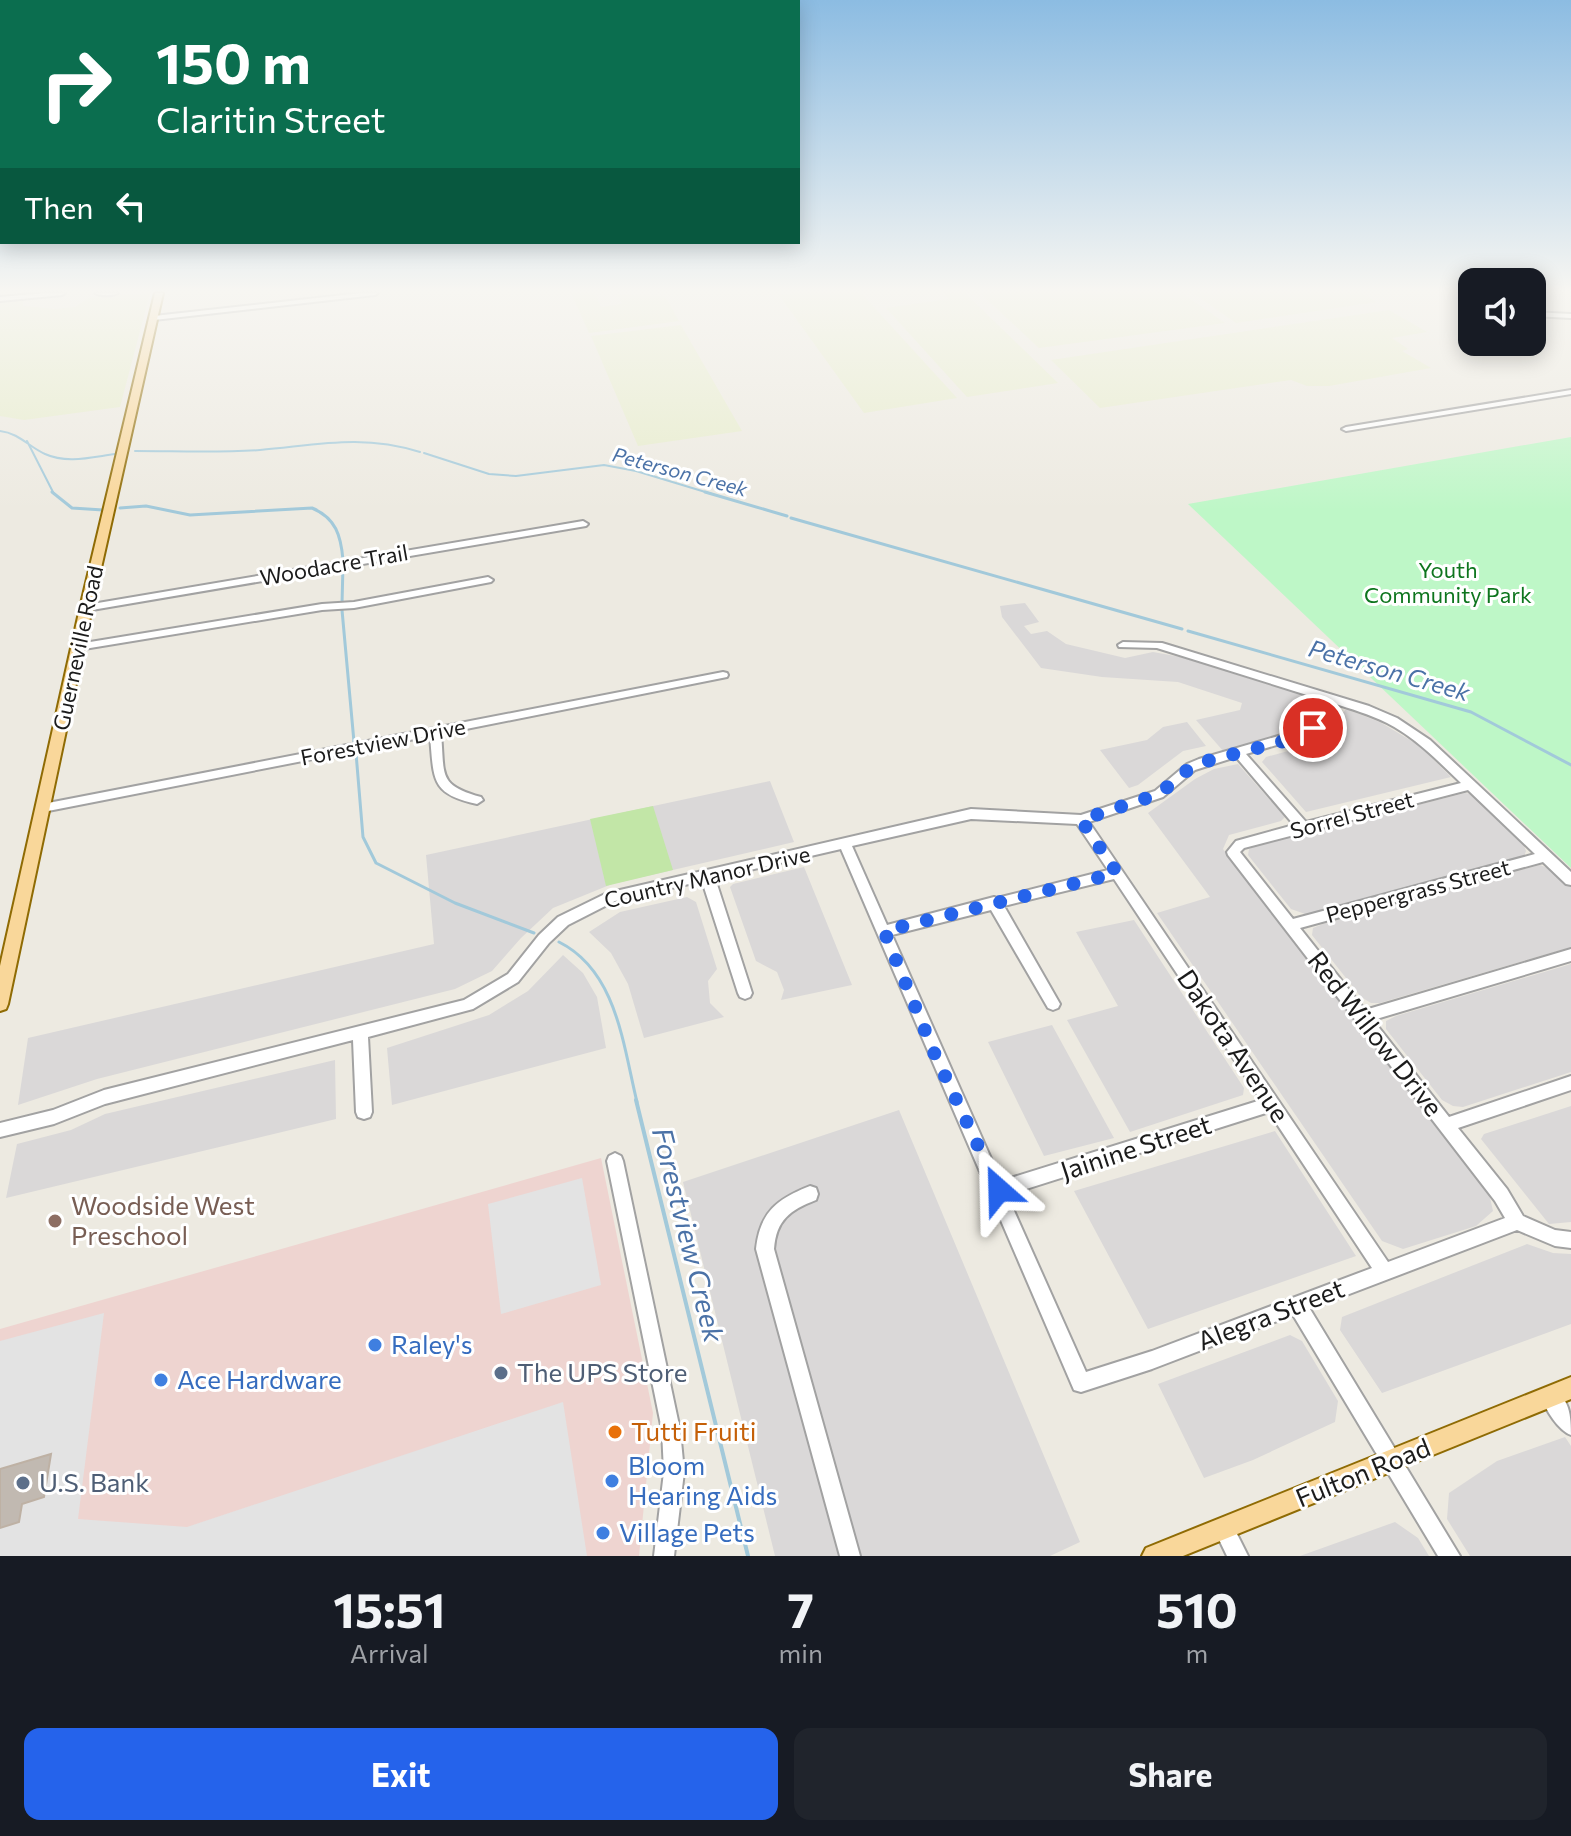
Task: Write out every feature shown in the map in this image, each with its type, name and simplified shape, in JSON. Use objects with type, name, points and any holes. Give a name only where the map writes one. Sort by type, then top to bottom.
[{"type":"main road","name":"Guerneville Road","points":[[0,1004],[86,608],[143,366]]},
{"type":"main road","name":"Fulton Road","points":[[1154,1556],[1560,1392]]},
{"type":"street","points":[[1346,429],[1571,392]]},
{"type":"street","name":"Woodacre Trail","points":[[86,608],[583,524]]},
{"type":"street","points":[[77,651],[488,580]]},
{"type":"street","points":[[1123,645],[1158,645],[1393,721],[1426,743],[1571,880]]},
{"type":"street","name":"Forestview Drive","points":[[43,808],[723,675]]},
{"type":"street","name":"Country Manor Drive","points":[[0,1130],[54,1117],[104,1097],[449,1012],[478,1001],[513,978],[556,927],[592,904],[971,814],[1081,820],[1159,794],[1191,767],[1292,739],[1319,724],[1329,698]]},
{"type":"street","points":[[435,732],[444,786],[451,794],[477,800]]},
{"type":"street","points":[[1239,753],[1303,827]]},
{"type":"street","name":"Sorrel Street","points":[[1235,848],[1303,827],[1470,785]]},
{"type":"street","name":"Dakota Avenue","points":[[1081,820],[1385,1272]]},
{"type":"street","points":[[845,844],[935,1055],[999,1190]]},
{"type":"street","name":"Red Willow Drive","points":[[1235,848],[1234,854],[1501,1195],[1517,1222]]},
{"type":"street","name":"Peppergrass Street","points":[[1290,925],[1546,856]]},
{"type":"street","points":[[884,931],[1117,873]]},
{"type":"street","points":[[707,875],[745,993]]},
{"type":"street","points":[[994,902],[1053,1004]]},
{"type":"street","points":[[1362,1017],[1571,955]]},
{"type":"street","points":[[360,1034],[364,1112]]},
{"type":"street","points":[[1446,1125],[1571,1083]]},
{"type":"street","name":"Jainine Street","points":[[999,1190],[1272,1104]]},
{"type":"street","points":[[615,1161],[671,1430],[674,1472],[664,1556]]},
{"type":"street","name":"Alegra Street","points":[[999,1190],[1081,1383],[1517,1222]]},
{"type":"street","points":[[810,1194],[793,1200],[778,1211],[768,1228],[765,1249],[850,1556]]},
{"type":"street","points":[[1517,1222],[1555,1238],[1571,1240]]},
{"type":"street","points":[[1297,1305],[1450,1556]]},
{"type":"street","points":[[1560,1392],[1571,1426]]},
{"type":"street","points":[[1224,1529],[1238,1556]]},
{"type":"shaded area","points":[[1025,603],[1039,622],[1024,626],[1031,634],[1047,631],[1066,644],[1125,658],[1153,652],[1181,657],[1309,697],[1316,703],[1305,723],[1285,735],[1224,752],[1196,720],[1240,710],[1242,703],[1178,682],[1102,677],[1041,668],[1002,617],[1000,606]]},
{"type":"shaded area","points":[[1346,709],[1380,722],[1420,746],[1451,777],[1306,812],[1262,762],[1266,757],[1310,745],[1331,729]]},
{"type":"shaded area","points":[[1187,722],[1206,746],[1183,751],[1138,785],[1129,788],[1100,750],[1147,740],[1163,727]]},
{"type":"shaded area","points":[[1238,764],[1285,817],[1281,821],[1229,835],[1223,849],[1489,1193],[1493,1211],[1476,1226],[1403,1249],[1382,1241],[1157,913],[1210,897],[1148,813],[1195,779],[1214,769]]},
{"type":"shaded area","points":[[770,781],[794,842],[612,884],[553,908],[492,971],[455,989],[97,1079],[18,1105],[28,1038],[434,944],[426,855]]},
{"type":"shaded area","points":[[1465,793],[1472,794],[1522,841],[1526,851],[1524,856],[1308,915],[1291,909],[1248,855],[1249,849],[1258,845]]},
{"type":"shaded area","points":[[1540,865],[1553,870],[1571,887],[1571,947],[1380,1003],[1371,1003],[1361,997],[1312,935],[1313,928],[1323,924]]},
{"type":"shaded area","points":[[804,867],[852,985],[781,1000],[784,990],[777,972],[756,961],[730,887]]},
{"type":"shaded area","points":[[687,897],[696,902],[717,969],[708,981],[710,1003],[724,1017],[644,1038],[628,984],[611,953],[589,932],[620,912]]},
{"type":"shaded area","points":[[1134,920],[1244,1088],[1243,1095],[1130,1132],[1067,1020],[1118,1006],[1076,932]]},
{"type":"shaded area","points":[[563,955],[583,973],[597,997],[606,1048],[392,1105],[387,1048],[489,1015],[528,991]]},
{"type":"shaded area","points":[[1571,964],[1571,1072],[1463,1107],[1453,1106],[1442,1100],[1386,1029],[1386,1021],[1396,1016]]},
{"type":"shaded area","points":[[1052,1025],[1114,1138],[1044,1156],[988,1042]]},
{"type":"shaded area","points":[[335,1060],[336,1119],[6,1198],[17,1144],[71,1130],[105,1114]]},
{"type":"shaded area","points":[[1571,1106],[1571,1222],[1549,1224],[1481,1139],[1484,1134]]},
{"type":"shaded area","points":[[899,1110],[1080,1542],[1050,1556],[775,1556],[683,1182]]},
{"type":"shaded area","points":[[1275,1131],[1356,1256],[1148,1329],[1074,1191]]},
{"type":"shaded area","points":[[601,1158],[653,1413],[639,1556],[0,1556],[0,1329]]},
{"type":"shaded area","points":[[582,1178],[601,1285],[501,1314],[488,1204]]},
{"type":"shaded area","points":[[1527,1244],[1553,1253],[1571,1254],[1571,1324],[1382,1393],[1340,1330],[1342,1317]]},
{"type":"shaded area","points":[[104,1313],[78,1519],[187,1527],[563,1402],[587,1556],[0,1556],[0,1341]]},
{"type":"shaded area","points":[[1290,1335],[1302,1341],[1338,1401],[1335,1422],[1253,1460],[1204,1478],[1158,1384]]},
{"type":"shaded area","points":[[1565,1437],[1571,1446],[1571,1556],[1470,1556],[1447,1519],[1449,1493],[1497,1461]]},
{"type":"shaded area","points":[[1395,1522],[1418,1538],[1429,1556],[1300,1556]]},
{"type":"green space","points":[[0,366],[131,366],[120,407],[24,420],[0,416]]},
{"type":"green space","points":[[604,366],[704,366],[742,431],[638,446]]},
{"type":"green space","points":[[830,366],[927,366],[957,398],[864,413]]},
{"type":"green space","points":[[938,366],[1040,366],[1058,383],[967,397]]},
{"type":"green space","points":[[1057,366],[1431,368],[1329,386],[1307,386],[1291,380],[1100,408]]},
{"type":"green space","name":"Youth Community Park","points":[[1571,437],[1571,868],[1188,504]]},
{"type":"green space","points":[[653,806],[673,870],[606,886],[590,819]]},
{"type":"building","name":"U.S. Bank","points":[[51,1454],[44,1497],[22,1504],[19,1522],[0,1528],[0,1469]]},
{"type":"waterway","name":"Peterson Creek","points":[[0,431],[13,434],[29,444]]},
{"type":"waterway","name":"Peterson Creek","points":[[135,451],[244,451],[359,442],[420,452]]},
{"type":"waterway","name":"Peterson Creek","points":[[29,444],[62,459],[115,454]]},
{"type":"waterway","name":"Forestview Creek","points":[[29,444],[54,493]]},
{"type":"waterway","name":"Peterson Creek","points":[[424,453],[489,474],[516,476],[604,465],[636,471],[712,494]]},
{"type":"waterway","name":"Peterson Creek","points":[[705,492],[787,516]]},
{"type":"waterway","name":"Forestview Creek","points":[[54,493],[72,508],[103,510]]},
{"type":"waterway","name":"Forestview Creek","points":[[120,508],[146,506],[190,515],[312,508],[327,517],[336,529],[343,560]]},
{"type":"waterway","name":"Peterson Creek","points":[[791,518],[1182,629]]},
{"type":"waterway","name":"Forestview Creek","points":[[342,604],[343,565]]},
{"type":"waterway","name":"Forestview Creek","points":[[342,610],[354,742]]},
{"type":"waterway","name":"Peterson Creek","points":[[1188,631],[1471,712],[1571,765]]},
{"type":"waterway","name":"Forestview Creek","points":[[356,753],[363,837],[376,863],[455,903],[534,933]]},
{"type":"waterway","name":"Forestview Creek","points":[[559,942],[594,971],[605,990],[621,1034],[637,1102]]},
{"type":"waterway","name":"Forestview Creek","points":[[636,1100],[748,1556]]},
{"type":"place","name":"Woodside West Preschool","points":[[55,1221]]},
{"type":"place","name":"Raley's","points":[[375,1345]]},
{"type":"place","name":"The UPS Store","points":[[501,1373]]},
{"type":"place","name":"Ace Hardware","points":[[161,1380]]},
{"type":"place","name":"Tutti Fruiti","points":[[615,1432]]},
{"type":"place","name":"Bloom Hearing Aids","points":[[612,1481]]},
{"type":"place","name":"U.S. Bank","points":[[23,1483]]},
{"type":"place","name":"Village Pets","points":[[603,1533]]},
{"type":"route","points":[[999,1190],[935,1055],[884,931],[1117,873],[1081,820],[1159,794],[1191,767],[1203,762],[1292,739],[1313,728]]}]
